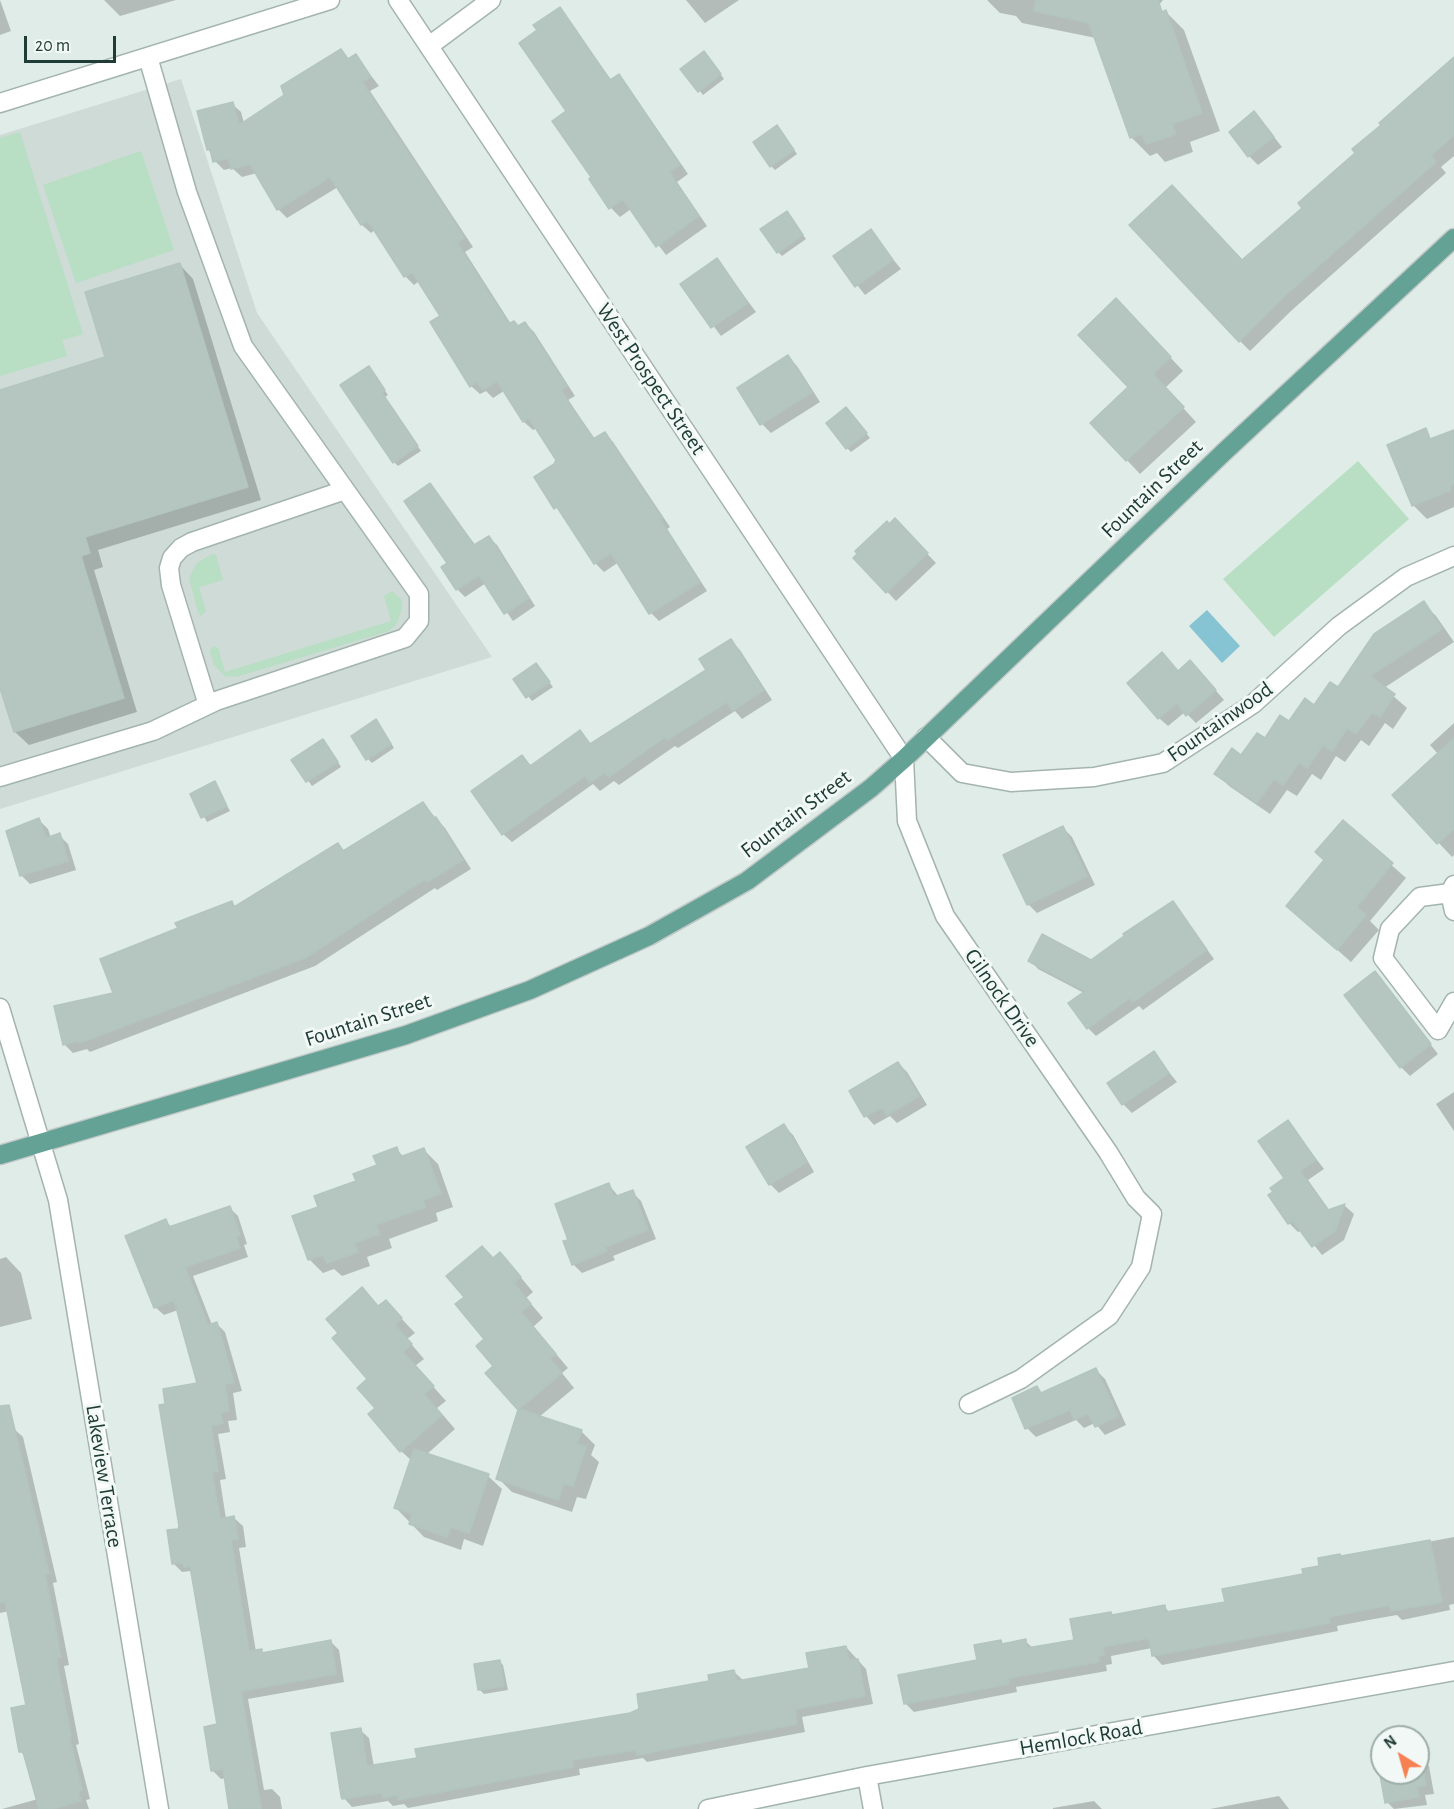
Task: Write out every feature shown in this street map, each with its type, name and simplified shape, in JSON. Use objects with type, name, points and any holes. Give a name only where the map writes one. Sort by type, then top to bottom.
[{"type":"main road","name":"Fountain Street","points":[[0,1155],[406,1035],[541,985],[650,936],[747,881],[871,788],[904,759],[1223,453],[1454,238]]},
{"type":"street","points":[[0,103],[330,0]]},
{"type":"street","name":"West Prospect Street","points":[[398,0],[904,759]]},
{"type":"street","points":[[429,46],[491,0]]},
{"type":"street","points":[[0,777],[153,730],[208,705],[405,638],[419,621],[419,594],[243,346],[187,192],[148,57]]},
{"type":"street","points":[[208,705],[171,585],[169,568],[172,558],[181,548],[192,542],[345,490]]},
{"type":"street","name":"Fountainwood","points":[[926,737],[962,773],[1011,782],[1094,777],[1163,763],[1253,704],[1340,626],[1406,577],[1454,556]]},
{"type":"street","name":"Gilnock Drive","points":[[904,759],[907,821],[945,916],[1108,1152],[1136,1197],[1152,1214],[1141,1267],[1109,1316],[1021,1379],[969,1404]]},
{"type":"street","points":[[1454,911],[1452,889],[1420,897],[1390,929],[1383,958],[1438,1030],[1454,1002]]},
{"type":"street","name":"Lakeview Terrace","points":[[0,1008],[58,1200],[159,1809]]},
{"type":"street","name":"Hemlock Road","points":[[708,1809],[867,1776],[1454,1671]]},
{"type":"street","points":[[867,1776],[873,1809]]},
{"type":"shaded area","points":[[181,79],[257,313],[492,657],[0,809],[0,135]]},
{"type":"green space","points":[[20,132],[83,334],[62,340],[67,356],[0,376],[0,138]]},
{"type":"green space","points":[[141,151],[174,250],[76,283],[43,185]]},
{"type":"green space","points":[[1358,461],[1409,519],[1274,637],[1223,579]]},
{"type":"green space","points":[[212,554],[216,555],[223,580],[199,587],[206,611],[201,616],[189,578],[197,563]]},
{"type":"green space","points":[[392,591],[402,600],[402,609],[396,625],[389,631],[236,677],[225,676],[214,665],[210,651],[213,646],[218,648],[225,672],[391,621],[384,596]]},
{"type":"water","points":[[1207,610],[1240,646],[1222,663],[1189,626]]},
{"type":"building","points":[[1036,0],[1158,0],[1162,12],[1166,10],[1202,113],[1172,124],[1176,134],[1146,144],[1142,134],[1130,138],[1089,23],[1034,11]]},
{"type":"building","points":[[560,7],[610,80],[619,74],[680,165],[669,172],[699,216],[656,247],[623,199],[609,209],[589,179],[591,177],[552,121],[566,111],[519,43],[537,30],[533,25]]},
{"type":"building","points":[[341,49],[348,59],[356,54],[371,77],[362,82],[465,238],[457,243],[509,324],[514,321],[518,326],[525,322],[567,386],[561,390],[593,439],[605,432],[662,518],[660,519],[700,582],[649,614],[611,553],[594,564],[557,507],[554,509],[534,477],[554,464],[556,460],[529,418],[523,422],[497,381],[483,390],[477,382],[470,387],[430,322],[440,316],[412,272],[404,277],[368,221],[361,225],[330,177],[277,210],[250,164],[231,169],[228,158],[213,162],[210,149],[207,150],[197,111],[233,102],[239,125],[284,95],[281,86]]},
{"type":"building","points":[[704,51],[721,74],[698,92],[680,69]]},
{"type":"building","points":[[1454,57],[1454,135],[1431,155],[1436,162],[1280,300],[1239,342],[1129,225],[1172,185],[1242,260],[1302,208],[1298,203],[1355,153],[1352,149],[1381,125],[1379,123]]},
{"type":"building","points":[[1254,111],[1274,137],[1248,157],[1229,132]]},
{"type":"building","points":[[777,125],[794,150],[770,167],[753,142]]},
{"type":"building","points":[[787,211],[803,235],[777,253],[760,229]]},
{"type":"building","points":[[871,229],[893,260],[855,287],[833,256]]},
{"type":"building","points":[[717,258],[748,303],[711,328],[680,284]]},
{"type":"building","points":[[180,263],[248,487],[85,537],[90,553],[81,556],[124,698],[14,732],[0,688],[0,390],[105,357],[85,292]]},
{"type":"building","points":[[1116,298],[1171,357],[1153,374],[1184,407],[1126,461],[1090,423],[1128,387],[1078,335]]},
{"type":"building","points":[[788,355],[812,392],[760,425],[737,388]]},
{"type":"building","points":[[369,366],[385,390],[382,393],[418,446],[393,463],[340,385]]},
{"type":"building","points":[[846,407],[867,433],[846,449],[826,423]]},
{"type":"building","points":[[1426,428],[1430,439],[1454,430],[1454,483],[1450,487],[1451,490],[1412,506],[1387,445]]},
{"type":"building","points":[[430,483],[474,545],[489,536],[529,598],[504,614],[479,575],[456,590],[441,567],[447,563],[404,501]]},
{"type":"building","points":[[895,518],[928,553],[886,593],[853,558],[857,554],[855,551],[887,521],[889,524]]},
{"type":"building","points":[[1424,601],[1442,629],[1370,676],[1395,694],[1380,717],[1372,712],[1356,734],[1347,728],[1332,751],[1323,745],[1307,768],[1299,762],[1283,785],[1274,779],[1257,803],[1214,774],[1232,748],[1241,755],[1257,733],[1265,738],[1280,715],[1289,721],[1305,698],[1314,705],[1330,682],[1338,687],[1374,634]]},
{"type":"building","points":[[731,639],[764,690],[732,711],[727,702],[667,740],[665,737],[609,777],[605,772],[590,783],[585,776],[502,835],[471,791],[522,755],[530,766],[580,730],[590,744],[706,670],[699,659]]},
{"type":"building","points":[[1162,652],[1178,671],[1190,660],[1216,690],[1186,716],[1177,703],[1158,719],[1127,683]]},
{"type":"building","points":[[536,663],[550,682],[526,698],[513,679]]},
{"type":"building","points":[[376,719],[391,744],[366,760],[351,736]]},
{"type":"building","points":[[1454,738],[1454,829],[1437,844],[1392,795]]},
{"type":"building","points":[[323,739],[338,762],[306,782],[291,760]]},
{"type":"building","points":[[215,781],[227,806],[201,818],[190,794]]},
{"type":"building","points":[[423,802],[434,818],[436,817],[463,860],[427,882],[425,879],[305,958],[79,1043],[79,1040],[63,1045],[54,1006],[113,993],[100,959],[178,928],[175,923],[232,901],[234,907],[338,843],[343,851]]},
{"type":"building","points":[[39,818],[46,838],[60,833],[68,861],[20,876],[6,831]]},
{"type":"building","points":[[1343,820],[1393,863],[1357,907],[1366,915],[1337,950],[1286,906],[1324,860],[1315,852]]},
{"type":"building","points":[[1063,826],[1087,876],[1027,905],[1003,855]]},
{"type":"building","points":[[1173,901],[1207,950],[1133,1002],[1130,998],[1087,1029],[1068,1003],[1085,991],[1028,961],[1042,934],[1091,960],[1124,936],[1123,934]]},
{"type":"building","points":[[1375,971],[1431,1044],[1400,1068],[1344,995]]},
{"type":"building","points":[[1154,1051],[1169,1073],[1122,1105],[1107,1083]]},
{"type":"building","points":[[898,1062],[919,1096],[887,1115],[882,1107],[864,1117],[849,1091]]},
{"type":"building","points":[[1288,1120],[1316,1160],[1300,1171],[1328,1210],[1345,1204],[1335,1231],[1312,1247],[1293,1221],[1288,1224],[1268,1195],[1273,1192],[1270,1188],[1284,1178],[1258,1141]]},
{"type":"building","points":[[784,1124],[807,1162],[769,1185],[746,1147]]},
{"type":"building","points":[[397,1147],[400,1157],[424,1148],[441,1193],[423,1200],[425,1207],[376,1225],[380,1234],[354,1243],[358,1252],[327,1263],[323,1255],[308,1260],[292,1216],[318,1207],[314,1196],[356,1181],[353,1174],[377,1165],[373,1156]]},
{"type":"building","points":[[609,1183],[614,1197],[633,1190],[648,1230],[605,1247],[607,1251],[572,1265],[563,1241],[568,1240],[555,1204]]},
{"type":"building","points":[[230,1206],[240,1235],[236,1237],[240,1248],[185,1267],[208,1325],[217,1322],[234,1383],[225,1384],[229,1411],[220,1413],[223,1423],[211,1426],[218,1471],[212,1472],[220,1519],[234,1516],[238,1539],[231,1540],[249,1651],[262,1649],[262,1653],[331,1640],[336,1674],[241,1691],[261,1809],[229,1809],[223,1769],[211,1771],[204,1727],[217,1724],[190,1566],[184,1567],[183,1563],[172,1564],[167,1530],[178,1529],[179,1526],[159,1405],[165,1404],[163,1389],[197,1383],[174,1300],[154,1308],[125,1236],[166,1219],[169,1227]]},
{"type":"building","points":[[482,1246],[493,1258],[500,1252],[521,1277],[514,1283],[531,1304],[521,1312],[556,1354],[550,1359],[562,1373],[519,1409],[582,1430],[577,1444],[586,1447],[573,1486],[564,1484],[558,1500],[496,1479],[518,1410],[485,1373],[493,1366],[476,1346],[484,1339],[455,1304],[464,1297],[446,1276]]},
{"type":"building","points":[[362,1287],[378,1306],[386,1300],[402,1318],[395,1325],[412,1344],[403,1352],[434,1386],[424,1394],[442,1415],[400,1452],[368,1414],[375,1408],[357,1388],[367,1379],[332,1338],[338,1333],[326,1319]]},
{"type":"building","points":[[1096,1368],[1118,1416],[1095,1427],[1088,1413],[1074,1420],[1070,1410],[1025,1429],[1012,1398],[1037,1386],[1041,1393]]},
{"type":"building","points":[[9,1405],[49,1573],[45,1574],[61,1657],[56,1658],[71,1736],[69,1736],[82,1790],[78,1791],[81,1801],[52,1809],[39,1809],[23,1752],[19,1752],[11,1708],[26,1705],[5,1601],[0,1603],[0,1406]]},
{"type":"building","points":[[414,1449],[489,1474],[469,1533],[451,1527],[447,1537],[409,1524],[412,1514],[394,1508]]},
{"type":"building","points":[[1430,1540],[1442,1602],[1391,1611],[1390,1605],[1329,1617],[1330,1623],[1152,1656],[1149,1638],[1103,1647],[1104,1655],[1098,1656],[1099,1662],[1008,1678],[1009,1684],[904,1704],[898,1675],[977,1660],[974,1645],[1001,1640],[1002,1644],[1026,1639],[1027,1648],[1074,1640],[1070,1619],[1111,1612],[1112,1615],[1165,1605],[1166,1612],[1225,1602],[1222,1589],[1303,1574],[1302,1569],[1319,1566],[1318,1558]]},
{"type":"building","points":[[846,1646],[849,1660],[858,1659],[865,1696],[795,1709],[797,1724],[637,1755],[636,1750],[572,1760],[573,1767],[398,1800],[398,1795],[383,1798],[382,1793],[342,1799],[341,1796],[331,1733],[361,1728],[367,1766],[417,1758],[415,1749],[630,1713],[639,1709],[637,1694],[709,1681],[708,1675],[734,1670],[737,1681],[809,1668],[806,1653]]},
{"type":"building","points":[[500,1660],[504,1686],[478,1690],[474,1664]]},
{"type":"building","points":[[1382,1785],[1426,1785],[1417,1787],[1419,1797],[1385,1803]]}]
